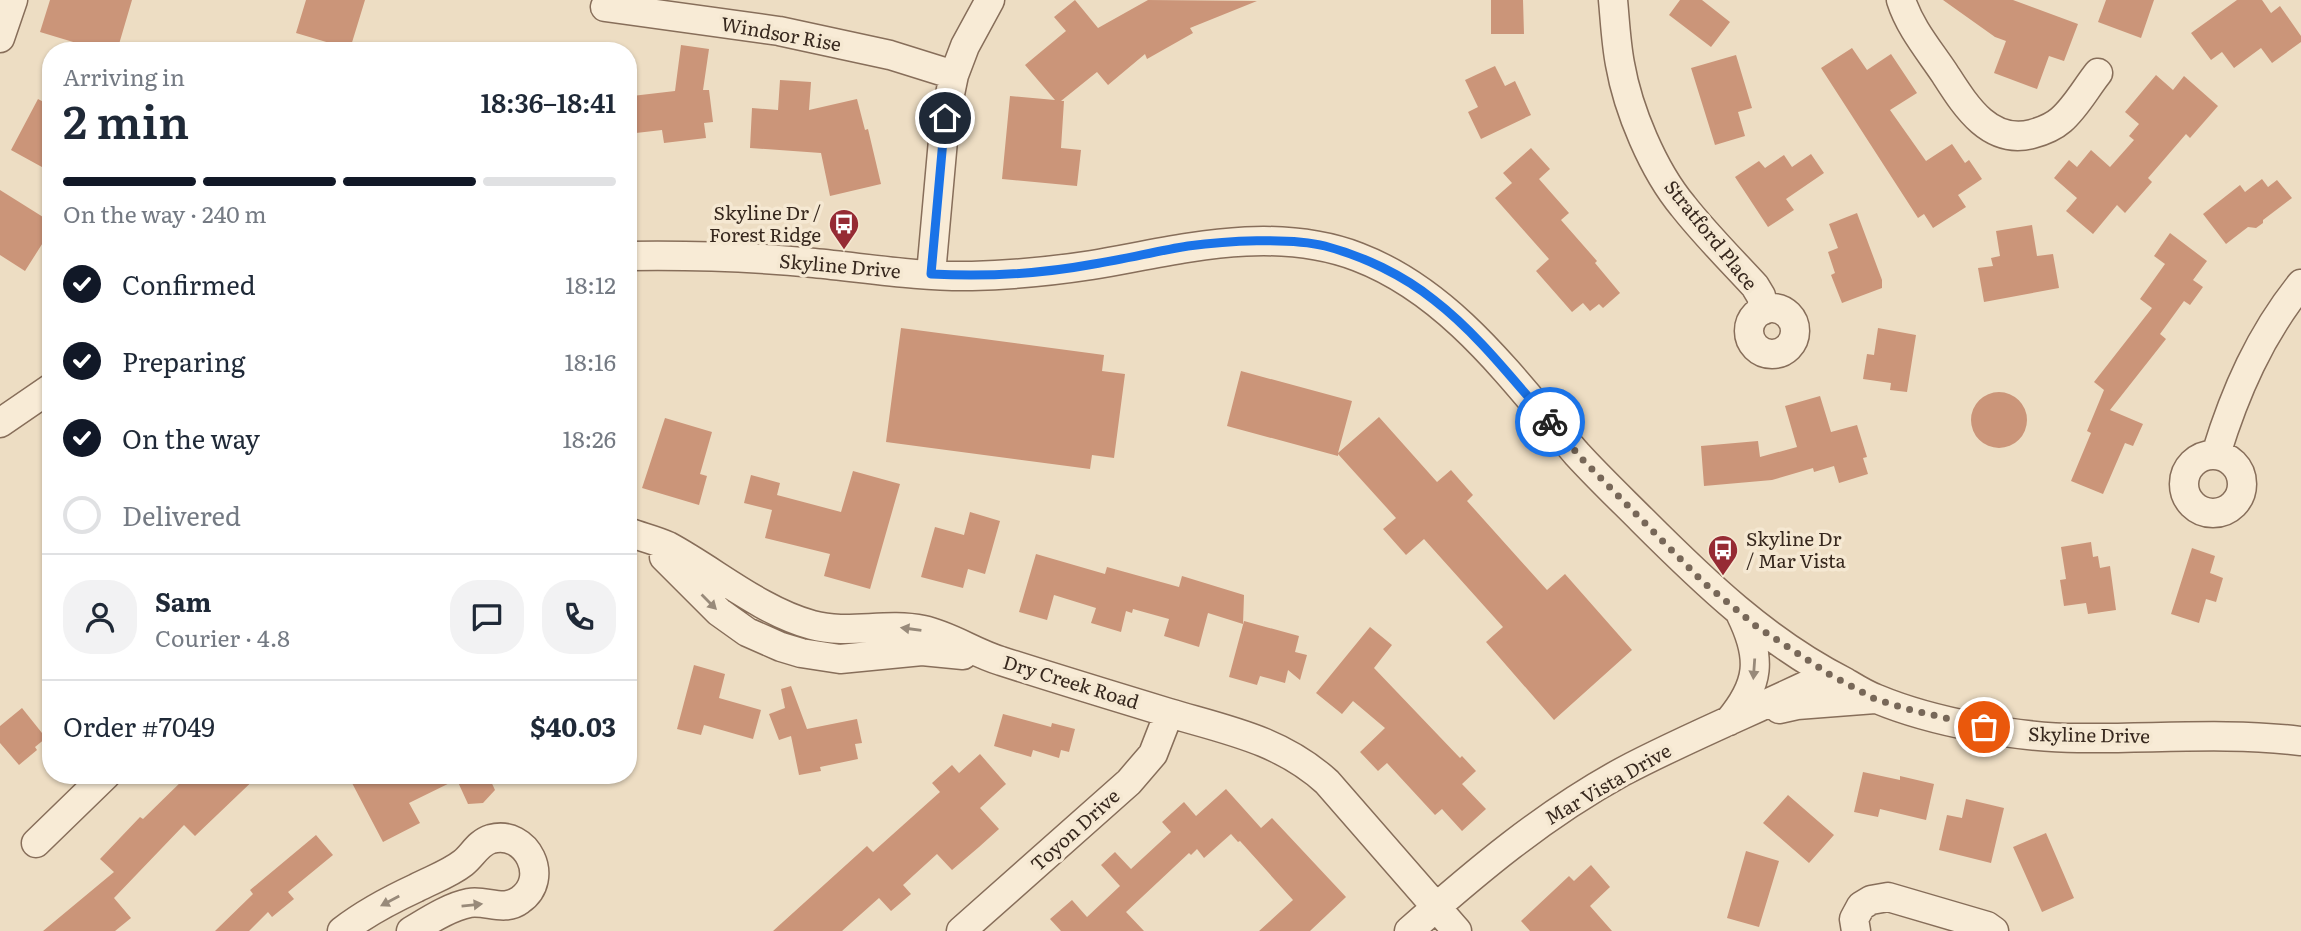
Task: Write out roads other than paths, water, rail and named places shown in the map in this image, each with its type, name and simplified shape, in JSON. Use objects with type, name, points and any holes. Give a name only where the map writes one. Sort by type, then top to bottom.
[{"type":"street","points":[[0,38],[13,0]]},
{"type":"street","points":[[931,274],[945,118],[954,75],[965,46],[990,0]]},
{"type":"street","name":"Stratford Place","points":[[1613,0],[1620,65],[1633,110],[1664,180],[1682,205],[1755,286],[1761,296],[1764,310]]},
{"type":"street","points":[[1901,0],[1912,28],[1964,102],[1982,123],[1993,130],[2014,136],[2054,125],[2063,119],[2098,73]]},
{"type":"street","name":"Windsor Rise","points":[[605,8],[779,31],[890,55],[954,75]]},
{"type":"street","name":"Skyline Drive","points":[[637,256],[756,258],[969,276],[1049,271],[1189,246],[1233,241],[1323,246],[1397,275],[1432,298],[1458,320],[1583,460],[1703,582],[1756,626],[1829,674],[1875,699],[1961,723],[2039,736],[2189,736],[2301,741]]},
{"type":"street","points":[[2216,454],[2242,380],[2259,345],[2301,284]]},
{"type":"street","points":[[0,423],[42,394]]},
{"type":"street","name":"Dry Creek Road","points":[[637,535],[668,546],[764,605],[815,626],[898,627],[924,631],[998,660],[1275,746],[1311,767],[1327,782],[1457,931]]},
{"type":"street","points":[[1729,721],[1744,703],[1752,685],[1755,662],[1752,638],[1740,612]]},
{"type":"street","name":"Mar Vista Drive","points":[[1409,931],[1523,834],[1567,806],[1621,773],[1675,745],[1829,674]]},
{"type":"street","points":[[1729,721],[1797,705],[1875,699]]},
{"type":"street","name":"Toyon Drive","points":[[961,931],[1129,782],[1153,754],[1169,713]]},
{"type":"street","points":[[36,843],[97,784]]},
{"type":"street","points":[[342,931],[381,906],[455,868],[487,840],[509,838],[528,850],[535,872],[534,883],[520,901],[509,906],[466,904],[411,931]]},
{"type":"street","points":[[1856,931],[1854,919],[1861,906],[1871,900],[1888,897],[1987,926],[1994,931]]},
{"type":"place","name":"Skyline Dr / Forest Ridge","points":[[844,251]]},
{"type":"place","name":"Skyline Dr / Mar Vista","points":[[1723,577]]}]
